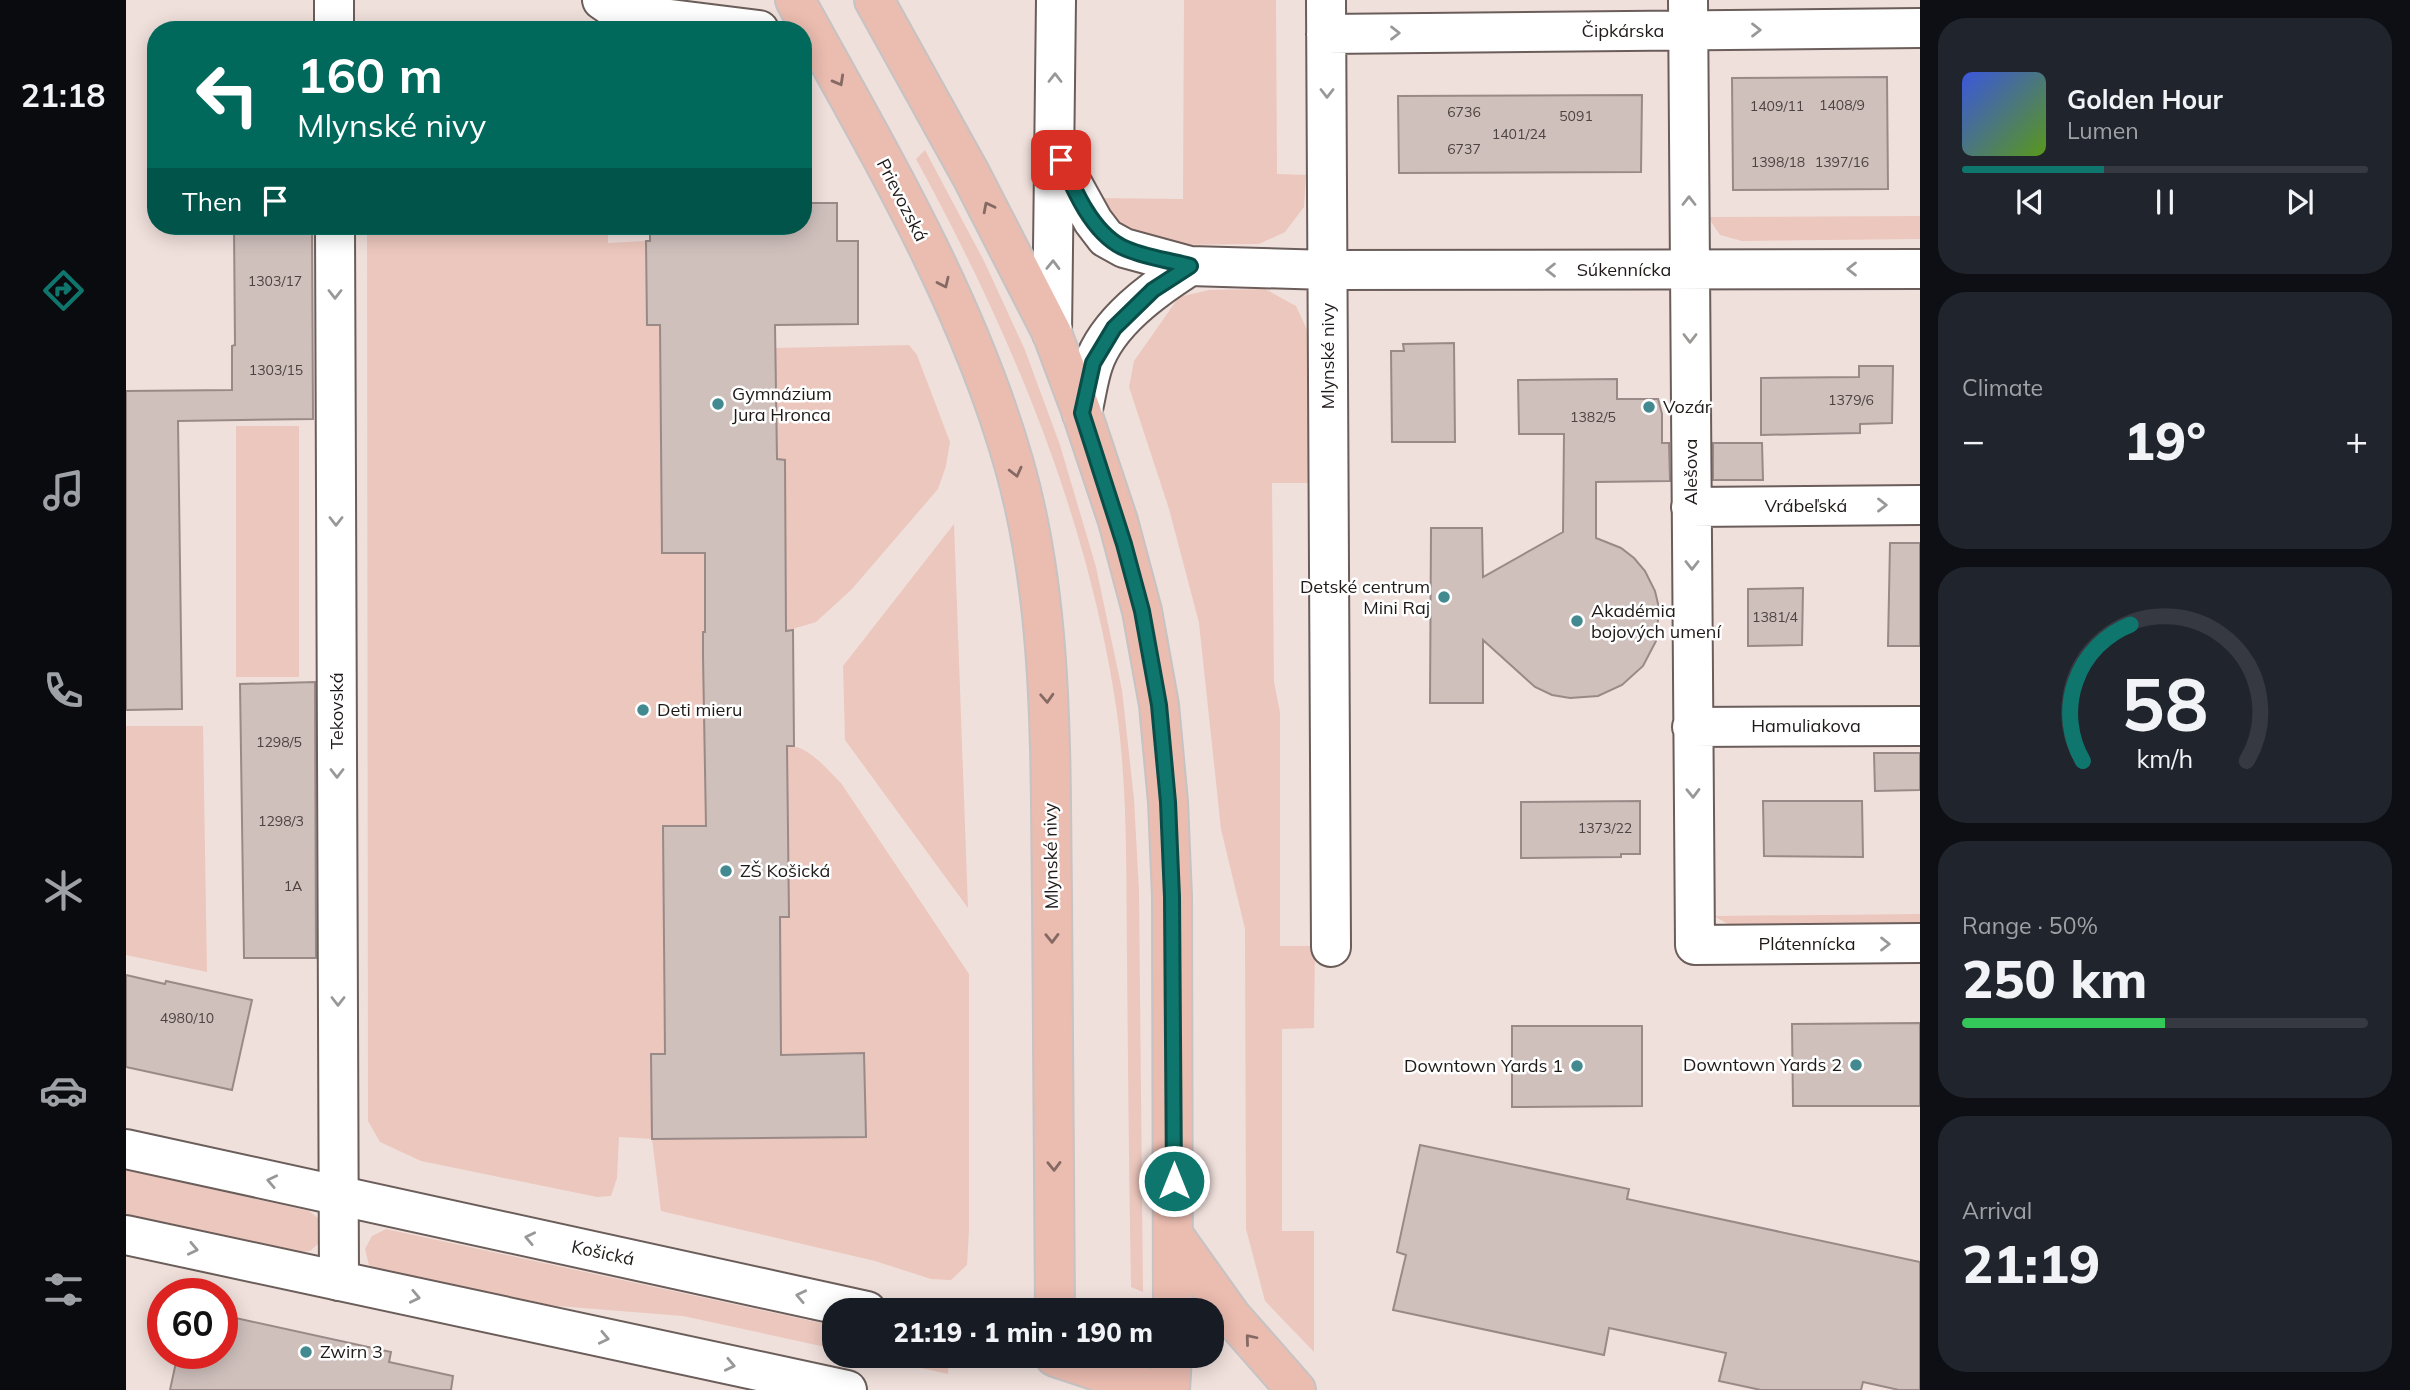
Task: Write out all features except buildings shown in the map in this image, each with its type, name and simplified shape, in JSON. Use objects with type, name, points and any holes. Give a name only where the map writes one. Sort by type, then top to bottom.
[{"type":"main road","points":[[874,0],[971,175],[1052,334],[1118,521],[1142,611],[1159,705],[1168,802],[1172,897],[1173,1298]]},
{"type":"main road","name":"Prievozská","points":[[812,37],[909,209],[967,332],[995,407]]},
{"type":"main road","name":"Mlynské nivy","points":[[995,407],[1014,465],[1033,546],[1043,630],[1051,796],[1055,1298]]},
{"type":"main road","points":[[1174,1236],[1231,1316],[1296,1390]]},
{"type":"main road","points":[[1054,1368],[1055,1390]]},
{"type":"main road","points":[[1089,1368],[1154,1390]]},
{"type":"main road","points":[[1170,1390],[1171,1368]]},
{"type":"street","points":[[334,0],[334,21]]},
{"type":"street","points":[[602,0],[621,13],[686,21]]},
{"type":"street","points":[[1052,334],[1056,0]]},
{"type":"street","name":"Čipkárska","points":[[1326,17],[1688,15],[1920,28]]},
{"type":"street","name":"Alešova","points":[[1688,15],[1695,945]]},
{"type":"street","name":"Mlynské nivy","points":[[1326,17],[1331,947]]},
{"type":"street","points":[[1055,146],[1093,221],[1107,238],[1124,248],[1190,266],[1328,270]]},
{"type":"street","name":"Tekovská","points":[[335,235],[339,1196]]},
{"type":"street","points":[[1082,413],[1093,363],[1114,328],[1153,290],[1190,266]]},
{"type":"street","name":"Súkennícka","points":[[1328,270],[1920,269]]},
{"type":"street","name":"Vrábeľská","points":[[1691,508],[1920,505]]},
{"type":"street","name":"Hamuliakova","points":[[1692,727],[1920,726]]},
{"type":"street","name":"Plátennícka","points":[[1695,945],[1920,943]]},
{"type":"street","name":"Košická","points":[[126,1149],[822,1301]]},
{"type":"street","points":[[339,1196],[339,1281]]},
{"type":"street","points":[[126,1235],[847,1390]]},
{"type":"shaded area","points":[[1184,0],[1276,0],[1277,174],[1306,175],[1304,207],[1285,232],[1259,244],[1158,245],[1133,234],[1096,198],[1183,199]]},
{"type":"shaded area","points":[[925,150],[984,261],[1025,350],[1060,445],[1096,567],[1122,690],[1134,799],[1139,891],[1143,1292],[1131,1287],[1125,805],[1121,743],[1104,640],[1066,497],[1041,427],[1014,358],[983,291],[916,159]]},
{"type":"shaded area","points":[[1920,216],[1920,239],[1742,241],[1720,235],[1708,217]]},
{"type":"shaded area","points":[[367,235],[608,235],[608,243],[646,241],[647,324],[664,325],[660,347],[662,553],[705,553],[703,656],[706,826],[663,826],[664,1032],[866,1137],[864,1053],[775,1055],[781,1031],[780,917],[789,917],[787,746],[795,746],[810,753],[841,783],[969,974],[967,1265],[951,1280],[931,1279],[875,1261],[661,1211],[652,1139],[619,1137],[617,1178],[611,1196],[597,1197],[421,1161],[380,1142],[368,1121]]},
{"type":"shaded area","points":[[1265,289],[1296,306],[1309,334],[1310,483],[1272,483],[1274,682],[1280,712],[1280,946],[1315,946],[1314,1028],[1282,1029],[1282,1231],[1314,1231],[1314,1352],[1265,1301],[1246,1229],[1245,929],[1221,829],[1199,623],[1169,509],[1129,387],[1134,361],[1179,297],[1209,290]]},
{"type":"shaded area","points":[[909,345],[917,355],[950,442],[938,489],[852,589],[816,622],[786,631],[785,460],[777,459],[775,348]]},
{"type":"shaded area","points":[[236,426],[299,426],[299,677],[236,677]]},
{"type":"shaded area","points":[[954,524],[968,908],[845,740],[843,666]]},
{"type":"shaded area","points":[[126,726],[203,726],[207,972],[126,955]]},
{"type":"shaded area","points":[[1920,914],[1920,927],[1733,927],[1714,916]]},
{"type":"shaded area","points":[[126,1170],[309,1211],[323,1222],[324,1239],[310,1251],[299,1252],[126,1215]]},
{"type":"shaded area","points":[[386,1229],[822,1323],[822,1346],[683,1316],[532,1304],[383,1273],[369,1265],[365,1249],[372,1236]]},
{"type":"shaded area","points":[[921,1368],[948,1368],[948,1374]]},
{"type":"place","name":"Gymnázium Jura Hronca","points":[[718,404]]},
{"type":"place","name":"Vozár","points":[[1649,407]]},
{"type":"place","name":"Detské centrum Mini Raj","points":[[1444,597]]},
{"type":"place","name":"Akadémia bojových umení","points":[[1577,621]]},
{"type":"place","name":"Deti mieru","points":[[643,710]]},
{"type":"place","name":"ZŠ Košická","points":[[726,871]]},
{"type":"place","name":"Downtown Yards 2","points":[[1856,1065]]},
{"type":"place","name":"Downtown Yards 1","points":[[1577,1066]]},
{"type":"place","name":"Zwirn 3","points":[[306,1352]]},
{"type":"route","points":[[1061,160],[1093,221],[1107,238],[1124,248],[1190,266],[1153,290],[1114,328],[1093,363],[1082,413],[1118,521],[1142,611],[1159,705],[1168,802],[1172,897],[1174,1181]]}]
